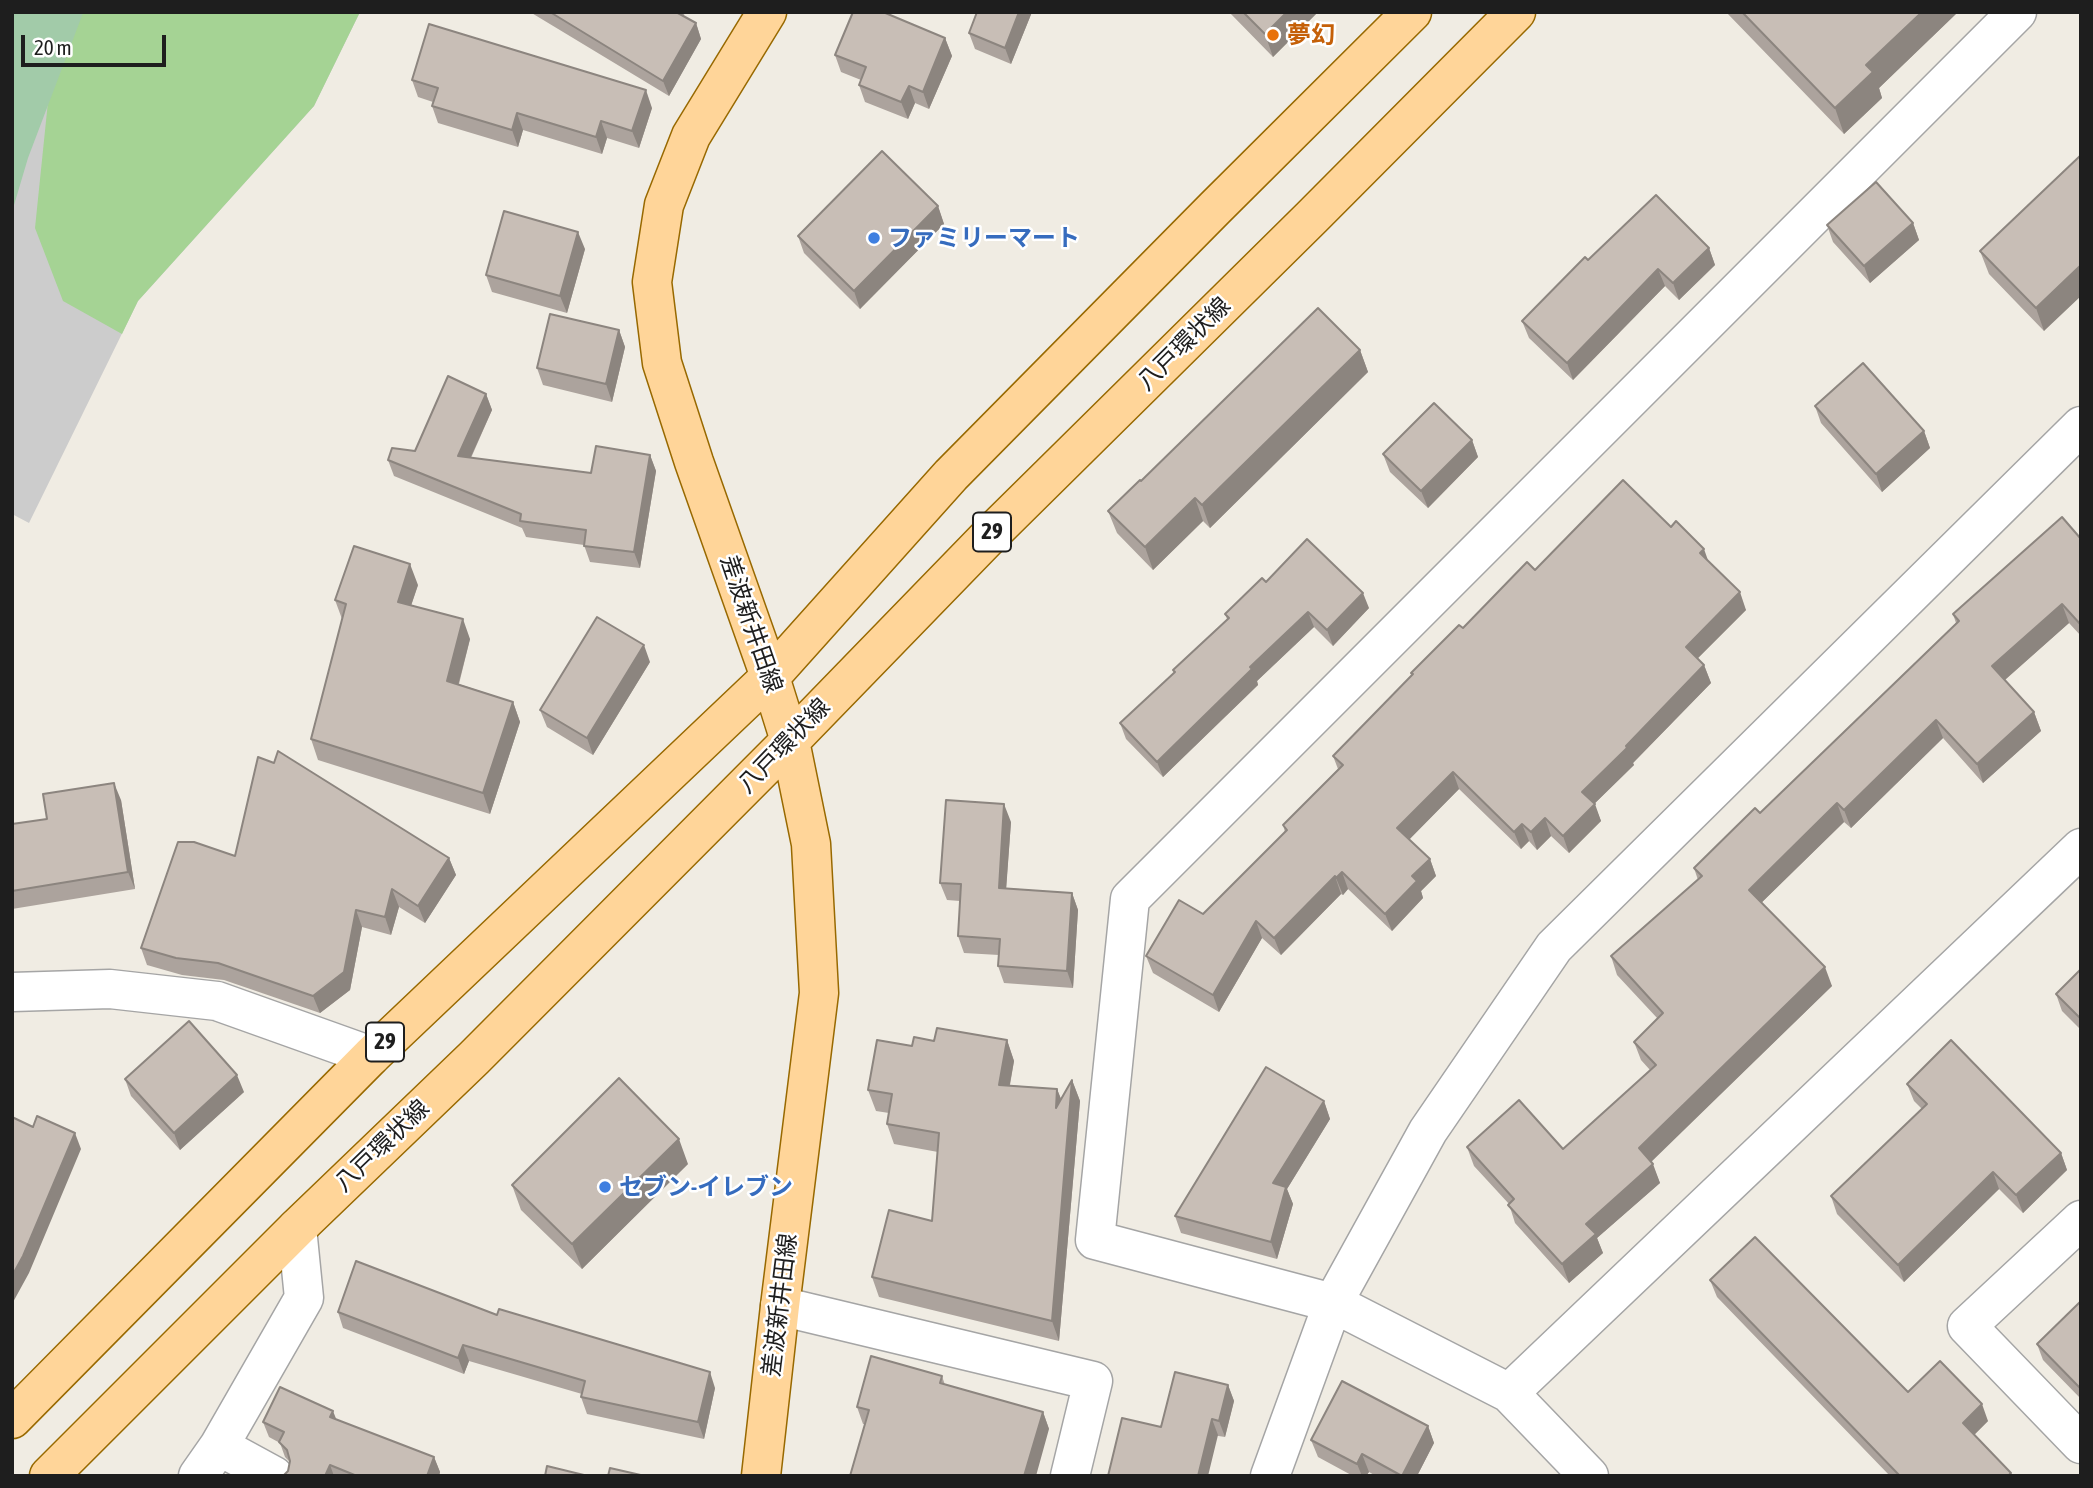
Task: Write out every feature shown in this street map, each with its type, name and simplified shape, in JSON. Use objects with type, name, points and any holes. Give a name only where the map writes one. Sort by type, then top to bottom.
[{"type":"main road","name":"差波新井田線","points":[[761,1476],[819,993],[811,844],[790,741],[662,363],[652,282],[664,205],[691,136],[767,12]]},
{"type":"main road","name":"29","points":[[12,1419],[371,1056],[770,677],[951,475],[1412,12]]},
{"type":"main road","name":"八戸環状線","points":[[49,1476],[297,1227],[474,1058],[790,741],[990,534],[1312,218],[1516,12]]},
{"type":"street","points":[[1589,1476],[1509,1393],[1333,1303],[1095,1240],[1130,899],[2017,12]]},
{"type":"street","points":[[1270,1476],[1333,1303],[1428,1131],[1554,947],[2076,442]]},
{"type":"street","points":[[1509,1393],[2081,848]]},
{"type":"street","points":[[12,992],[110,989],[216,1001],[371,1056]]},
{"type":"street","points":[[2081,1220],[1968,1326],[2081,1444]]},
{"type":"street","points":[[274,1476],[209,1461],[304,1298],[297,1227]]},
{"type":"street","points":[[780,1306],[1093,1381],[1070,1476]]},
{"type":"shaded area","points":[[12,12],[360,12],[314,106],[138,301],[29,523],[12,514]]},
{"type":"green space","points":[[12,12],[83,13],[28,158],[12,212]]},
{"type":"green space","points":[[55,12],[360,12],[314,106],[138,301],[122,334],[63,301],[35,228],[57,14]]},
{"type":"building","points":[[550,12],[676,12],[696,23],[663,81]]},
{"type":"building","points":[[853,12],[883,12],[945,38],[923,92],[909,86],[901,102],[859,85],[866,67],[835,55]]},
{"type":"building","points":[[977,12],[1019,12],[1005,48],[969,33]]},
{"type":"building","points":[[1243,12],[1287,12],[1265,34]]},
{"type":"building","points":[[1742,12],[1922,12],[1866,65],[1873,72],[1835,108]]},
{"type":"building","points":[[429,24],[646,90],[632,131],[601,121],[596,137],[517,113],[512,130],[432,106],[438,88],[412,80]]},
{"type":"building","name":"ファミリーマート","points":[[882,151],[938,206],[854,291],[798,236]]},
{"type":"building","points":[[2081,155],[2081,265],[2036,308],[1980,251]]},
{"type":"building","points":[[1876,182],[1913,223],[1864,266],[1827,225]]},
{"type":"building","points":[[1656,195],[1709,248],[1673,283],[1658,269],[1567,363],[1522,321],[1585,257],[1588,260]]},
{"type":"building","points":[[504,211],[578,232],[560,296],[486,275]]},
{"type":"building","points":[[1318,308],[1360,350],[1202,505],[1195,498],[1145,547],[1108,511]]},
{"type":"building","points":[[550,314],[619,330],[606,384],[537,368]]},
{"type":"building","points":[[1863,363],[1924,431],[1876,474],[1815,406]]},
{"type":"building","points":[[448,376],[486,394],[458,456],[591,473],[596,446],[650,455],[634,552],[584,546],[586,530],[520,521],[521,514],[388,460],[392,448],[415,451]]},
{"type":"building","points":[[1434,403],[1472,440],[1421,491],[1383,454]]},
{"type":"building","points":[[1623,480],[1671,527],[1676,521],[1704,549],[1700,553],[1740,592],[1686,647],[1704,665],[1582,792],[1595,804],[1563,836],[1545,818],[1531,832],[1522,824],[1514,832],[1453,772],[1397,828],[1430,859],[1412,876],[1417,881],[1385,914],[1342,872],[1274,938],[1256,921],[1213,995],[1146,956],[1179,900],[1203,914],[1287,830],[1283,825],[1343,765],[1333,756],[1413,674],[1411,673],[1459,625],[1463,628],[1527,562],[1535,570]]},
{"type":"building","points":[[2062,517],[2081,539],[2081,625],[2062,604],[1992,666],[2034,712],[1977,764],[1936,720],[1844,810],[1837,803],[1749,890],[1825,967],[1639,1148],[1653,1164],[1586,1224],[1596,1234],[1562,1264],[1508,1205],[1514,1199],[1467,1147],[1519,1100],[1563,1149],[1656,1065],[1634,1042],[1663,1013],[1611,956],[1702,876],[1694,868],[1755,808],[1760,813],[1959,621],[1953,614]]},
{"type":"building","points":[[1307,539],[1363,593],[1327,630],[1308,612],[1157,762],[1120,723],[1229,618],[1225,614],[1262,578],[1266,582]]},
{"type":"building","points":[[354,546],[410,564],[398,602],[463,619],[447,681],[513,702],[483,793],[311,739],[346,604],[335,600]]},
{"type":"building","points":[[597,617],[644,645],[587,738],[540,710]]},
{"type":"building","points":[[278,751],[449,858],[418,906],[392,889],[385,917],[356,910],[344,972],[313,996],[218,963],[176,958],[141,948],[178,842],[194,842],[235,856],[258,757],[274,763]]},
{"type":"building","points":[[114,783],[128,872],[12,891],[12,824],[47,819],[43,794]]},
{"type":"building","points":[[946,800],[1004,804],[999,888],[1072,893],[1067,971],[998,966],[1000,939],[958,936],[961,884],[940,883]]},
{"type":"building","points":[[2081,969],[2081,1019],[2056,994]]},
{"type":"building","points":[[189,1021],[237,1075],[174,1133],[125,1079]]},
{"type":"building","points":[[937,1028],[1007,1040],[999,1085],[1057,1089],[1056,1108],[1072,1080],[1052,1321],[872,1277],[889,1210],[932,1221],[939,1133],[887,1124],[892,1094],[868,1090],[877,1040],[912,1046],[914,1037],[934,1041]]},
{"type":"building","points":[[1951,1040],[2061,1153],[2016,1195],[1993,1172],[1898,1265],[1831,1196],[1927,1104],[1907,1084]]},
{"type":"building","points":[[1266,1067],[1324,1101],[1273,1183],[1286,1187],[1271,1242],[1175,1216]]},
{"type":"building","name":"セブン-イレブン","points":[[619,1078],[679,1139],[572,1244],[512,1185]]},
{"type":"building","points":[[37,1116],[75,1133],[12,1276],[12,1117],[33,1127]]},
{"type":"building","points":[[1755,1237],[1908,1392],[1940,1361],[1982,1404],[1963,1423],[2011,1473],[2008,1476],[1900,1476],[1710,1280]]},
{"type":"building","points":[[356,1261],[497,1315],[499,1309],[710,1372],[698,1422],[581,1397],[585,1381],[463,1345],[458,1358],[338,1312]]},
{"type":"building","points":[[2081,1301],[2081,1389],[2037,1344]]},
{"type":"building","points":[[871,1356],[942,1376],[940,1383],[1043,1412],[1024,1476],[850,1476],[869,1410],[857,1407]]},
{"type":"building","points":[[1175,1372],[1228,1385],[1219,1421],[1212,1419],[1198,1476],[1108,1476],[1122,1418],[1161,1427]]},
{"type":"building","points":[[1342,1381],[1428,1426],[1402,1476],[1362,1454],[1357,1464],[1311,1440]]},
{"type":"building","points":[[280,1387],[333,1411],[330,1417],[434,1457],[427,1476],[357,1476],[330,1465],[325,1476],[283,1476],[288,1471],[290,1461],[287,1450],[279,1442],[284,1432],[263,1422]]},
{"type":"building","points":[[547,1466],[588,1476],[545,1476]]},
{"type":"building","points":[[610,1468],[645,1476],[608,1476]]},
{"type":"place","name":"夢幻","points":[[1273,35]]},
{"type":"place","name":"ファミリーマート","points":[[874,238]]},
{"type":"place","name":"セブン-イレブン","points":[[605,1187]]}]
